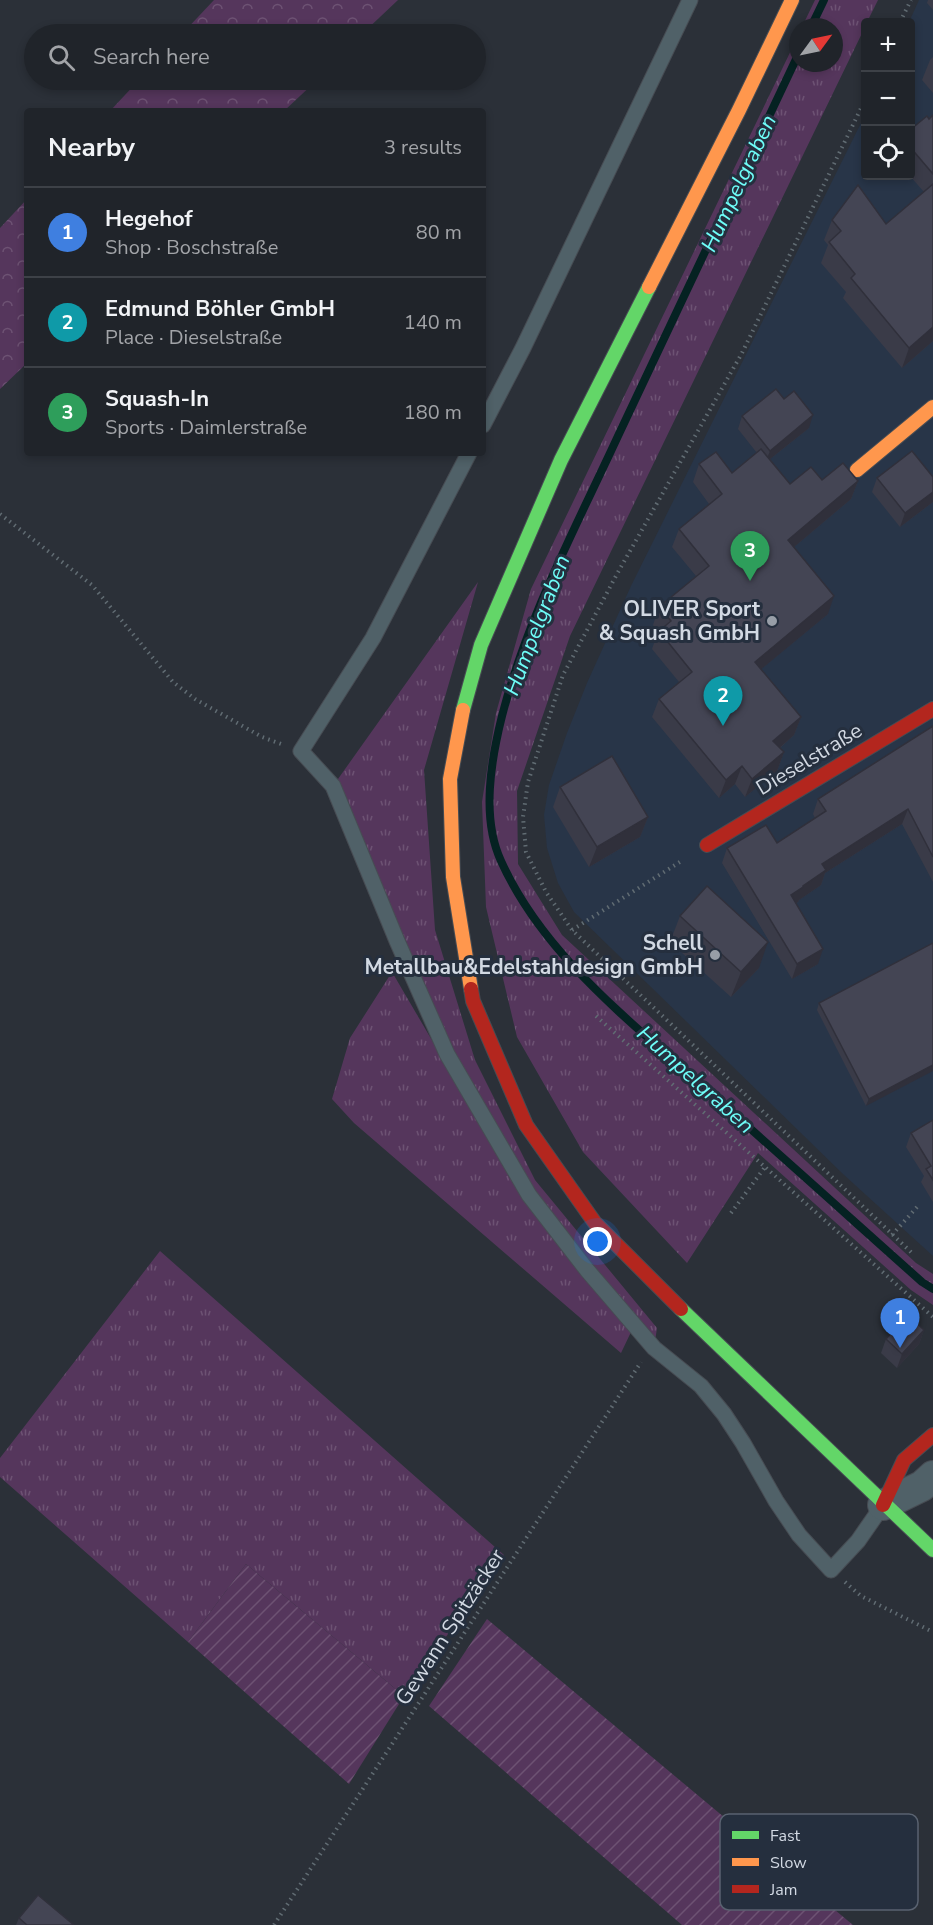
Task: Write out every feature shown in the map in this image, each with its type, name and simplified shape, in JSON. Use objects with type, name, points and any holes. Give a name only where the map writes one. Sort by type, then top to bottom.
[{"type":"main road","points":[[792,0],[740,110],[561,460],[481,645],[463,709],[450,779],[453,877],[473,1001],[526,1125],[595,1223],[673,1301],[933,1550]]},
{"type":"main road","points":[[857,470],[933,407]]},
{"type":"main road","name":"Dieselstraße","points":[[707,845],[933,708]]},
{"type":"main road","points":[[884,1505],[904,1460],[933,1435]]},
{"type":"street","points":[[884,1505],[922,1486],[933,1476]]},
{"type":"lane","points":[[486,419],[523,348],[690,0]]},
{"type":"lane","points":[[467,456],[373,638],[301,751],[333,786],[447,1054],[524,1185],[587,1270],[654,1348],[701,1386],[724,1414],[799,1535],[831,1570],[858,1541],[884,1505]]},
{"type":"path","points":[[902,18],[911,0]]},
{"type":"path","points":[[861,108],[742,353],[617,574],[563,675],[528,782],[523,817],[526,852],[546,892],[572,930],[912,1253]]},
{"type":"path","points":[[0,514],[92,585],[173,682],[195,699],[262,736],[301,751]]},
{"type":"path","points":[[572,930],[707,845]]},
{"type":"path","points":[[596,1016],[933,1317]]},
{"type":"path","points":[[731,1213],[765,1167]]},
{"type":"path","points":[[892,1234],[917,1207]]},
{"type":"path","name":"Gewann Spitzäcker","points":[[274,1925],[641,1362],[654,1348]]},
{"type":"path","points":[[831,1570],[861,1596],[933,1632]]},
{"type":"shaded area","points":[[919,0],[933,0],[933,1256],[843,1174],[574,912],[558,883],[547,848],[544,815],[549,785],[567,733],[631,586],[861,123],[861,180],[915,180],[915,18],[911,18]]},
{"type":"green space","points":[[214,0],[398,0],[373,24],[191,24]]},
{"type":"green space","points":[[815,0],[878,0],[869,18],[861,18],[861,35],[570,636],[517,791],[518,864],[562,935],[916,1263],[933,1274],[933,1305],[911,1290],[758,1153],[687,1263],[583,1152],[517,1037],[486,907],[482,802],[496,713],[531,589],[789,55],[789,72],[843,72],[843,18],[806,18]]},
{"type":"green space","points":[[130,90],[306,90],[287,108],[113,108]]},
{"type":"green space","points":[[24,202],[24,366],[0,389],[0,228]]},
{"type":"green space","points":[[478,582],[424,770],[435,930],[475,1060],[535,1180],[657,1328],[654,1348],[587,1270],[447,1054],[333,786]]},
{"type":"green space","points":[[392,972],[526,1201],[631,1332],[621,1353],[354,1123],[332,1099],[350,1038]]},
{"type":"green space","points":[[160,1251],[504,1555],[404,1696],[246,1564],[188,1642],[0,1477],[0,1458]]},
{"type":"green space","points":[[246,1564],[404,1696],[349,1784],[188,1642]]},
{"type":"green space","points":[[487,1619],[720,1814],[720,1910],[835,1910],[853,1925],[682,1925],[429,1706]]},
{"type":"building","points":[[933,115],[933,174],[915,153],[915,126],[927,116],[929,119]]},
{"type":"building","points":[[933,184],[933,327],[909,348],[851,278],[855,274],[829,242],[841,231],[832,220],[858,185],[886,224]]},
{"type":"building","points":[[776,389],[784,399],[794,391],[813,415],[770,451],[742,416]]},
{"type":"building","points":[[761,449],[790,484],[811,467],[822,480],[843,463],[858,481],[788,540],[834,596],[755,662],[801,717],[773,741],[784,752],[752,779],[742,766],[726,780],[659,699],[692,672],[659,631],[671,621],[659,607],[709,566],[679,529],[722,494],[699,464],[716,452],[732,473]]},
{"type":"building","points":[[912,451],[933,477],[933,492],[905,513],[877,478]]},
{"type":"building","points":[[933,726],[933,857],[908,809],[822,864],[826,870],[791,895],[823,949],[797,964],[727,848],[766,825],[777,843],[826,811],[818,799]]},
{"type":"building","points":[[612,756],[648,817],[597,847],[560,787]]},
{"type":"building","points":[[707,886],[768,942],[741,972],[680,916]]},
{"type":"building","points":[[933,943],[933,1065],[869,1099],[819,1003]]},
{"type":"building","points":[[933,1120],[933,1180],[926,1169],[931,1166],[911,1133]]},
{"type":"building","points":[[908,1315],[924,1330],[902,1354],[886,1339]]},
{"type":"building","points":[[38,1895],[74,1925],[27,1925],[19,1918]]},
{"type":"waterway","name":"Humpelgraben","points":[[815,18],[824,0]]},
{"type":"waterway","name":"Humpelgraben","points":[[790,72],[569,539],[539,608],[512,680],[498,733],[490,789],[491,826],[501,861],[519,895],[563,955],[589,983],[644,1035],[922,1282],[933,1289]]},
{"type":"traffic: fast","points":[[463,710],[481,645],[561,460],[649,287]]},
{"type":"traffic: fast","points":[[681,1309],[933,1550]]},
{"type":"traffic: slow","points":[[649,287],[792,0]]},
{"type":"traffic: slow","points":[[857,470],[933,407]]},
{"type":"traffic: slow","points":[[463,710],[450,779],[453,877],[471,989]]},
{"type":"traffic: jam","points":[[707,845],[933,709]]},
{"type":"traffic: jam","points":[[471,989],[473,1001],[526,1125],[595,1223],[681,1309]]},
{"type":"traffic: jam","points":[[883,1505],[904,1460],[933,1435]]},
{"type":"place","name":"Squash-In","points":[[750,581]]},
{"type":"place","name":"OLIVER Sport & Squash GmbH","points":[[772,621]]},
{"type":"place","name":"Edmund Böhler GmbH","points":[[723,726]]},
{"type":"place","name":"Schell Metallbau&Edelstahldesign GmbH","points":[[715,955]]},
{"type":"place","name":"Hegehof","points":[[900,1348]]}]
